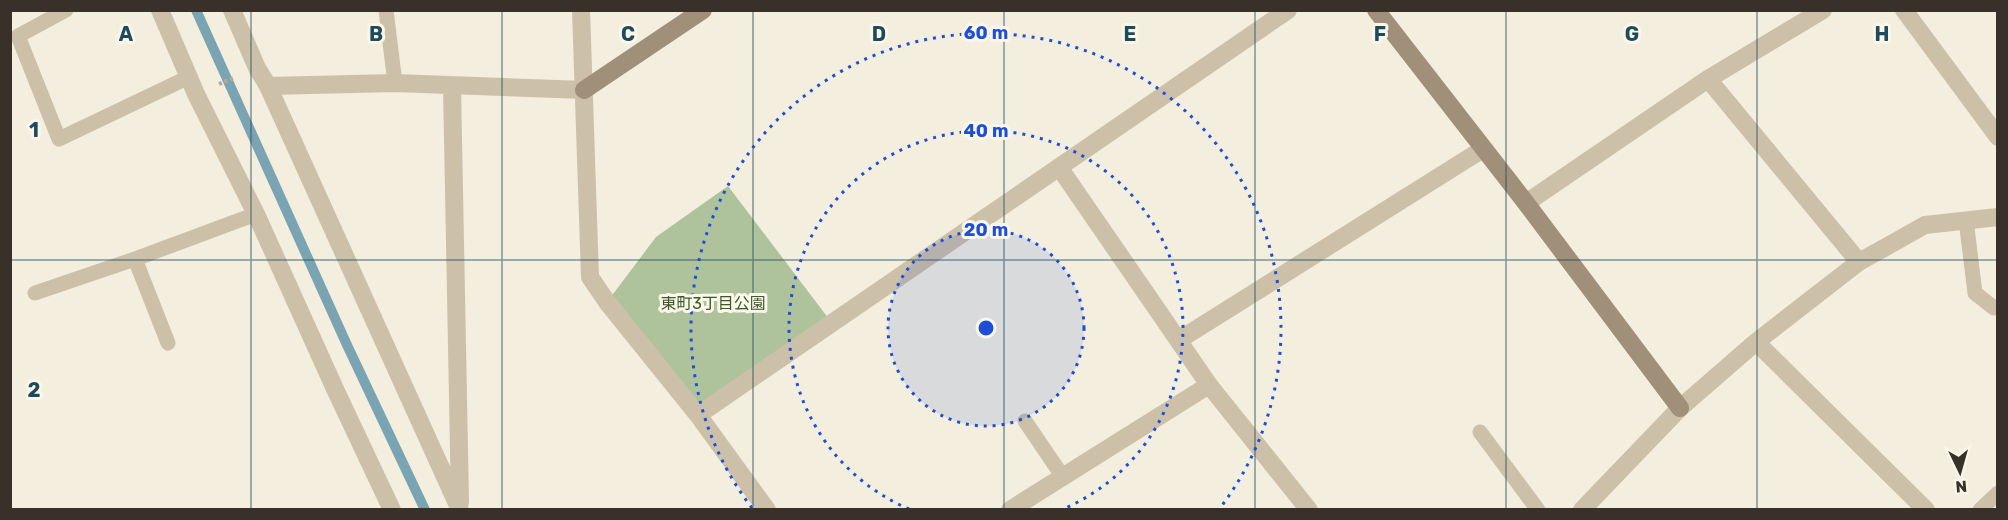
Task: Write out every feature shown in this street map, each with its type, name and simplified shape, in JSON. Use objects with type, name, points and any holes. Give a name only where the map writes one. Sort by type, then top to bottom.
[{"type":"street","points":[[160,10],[189,77],[256,214],[334,389],[392,510]]},
{"type":"street","points":[[232,10],[460,510],[452,86]]},
{"type":"street","points":[[581,10],[590,277],[607,302],[698,415],[767,510]]},
{"type":"street","points":[[268,86],[395,84],[584,90],[704,10]]},
{"type":"street","points":[[698,415],[1288,10]]},
{"type":"street","points":[[1377,10],[1680,408]]},
{"type":"street","points":[[1526,203],[1708,79],[1823,10]]},
{"type":"street","points":[[1904,10],[1998,137]]},
{"type":"street","points":[[1708,79],[1859,262]]},
{"type":"street","points":[[1179,340],[1484,149]]},
{"type":"street","points":[[1059,167],[1209,385],[1309,510]]},
{"type":"street","points":[[1582,510],[1680,408],[1756,342],[1859,262],[1925,225],[1998,217]]},
{"type":"street","points":[[1756,342],[1926,510]]},
{"type":"street","points":[[1010,510],[1209,385]]},
{"type":"lane","points":[[66,10],[18,36],[59,139],[189,77]]},
{"type":"lane","points":[[386,10],[395,84]]},
{"type":"lane","points":[[34,293],[135,260],[256,214]]},
{"type":"lane","points":[[1966,220],[1975,293],[1994,308]]},
{"type":"lane","points":[[135,260],[168,343]]},
{"type":"lane","points":[[1025,421],[1063,477]]},
{"type":"lane","points":[[1480,432],[1538,510]]},
{"type":"lane","points":[[1980,510],[1998,493]]},
{"type":"path","points":[[213,86],[238,76]]},
{"type":"green space","name":"東町3丁目公園","points":[[728,186],[832,323],[698,415],[607,302],[656,237]]},
{"type":"waterway","points":[[196,10],[347,345],[425,510]]}]
